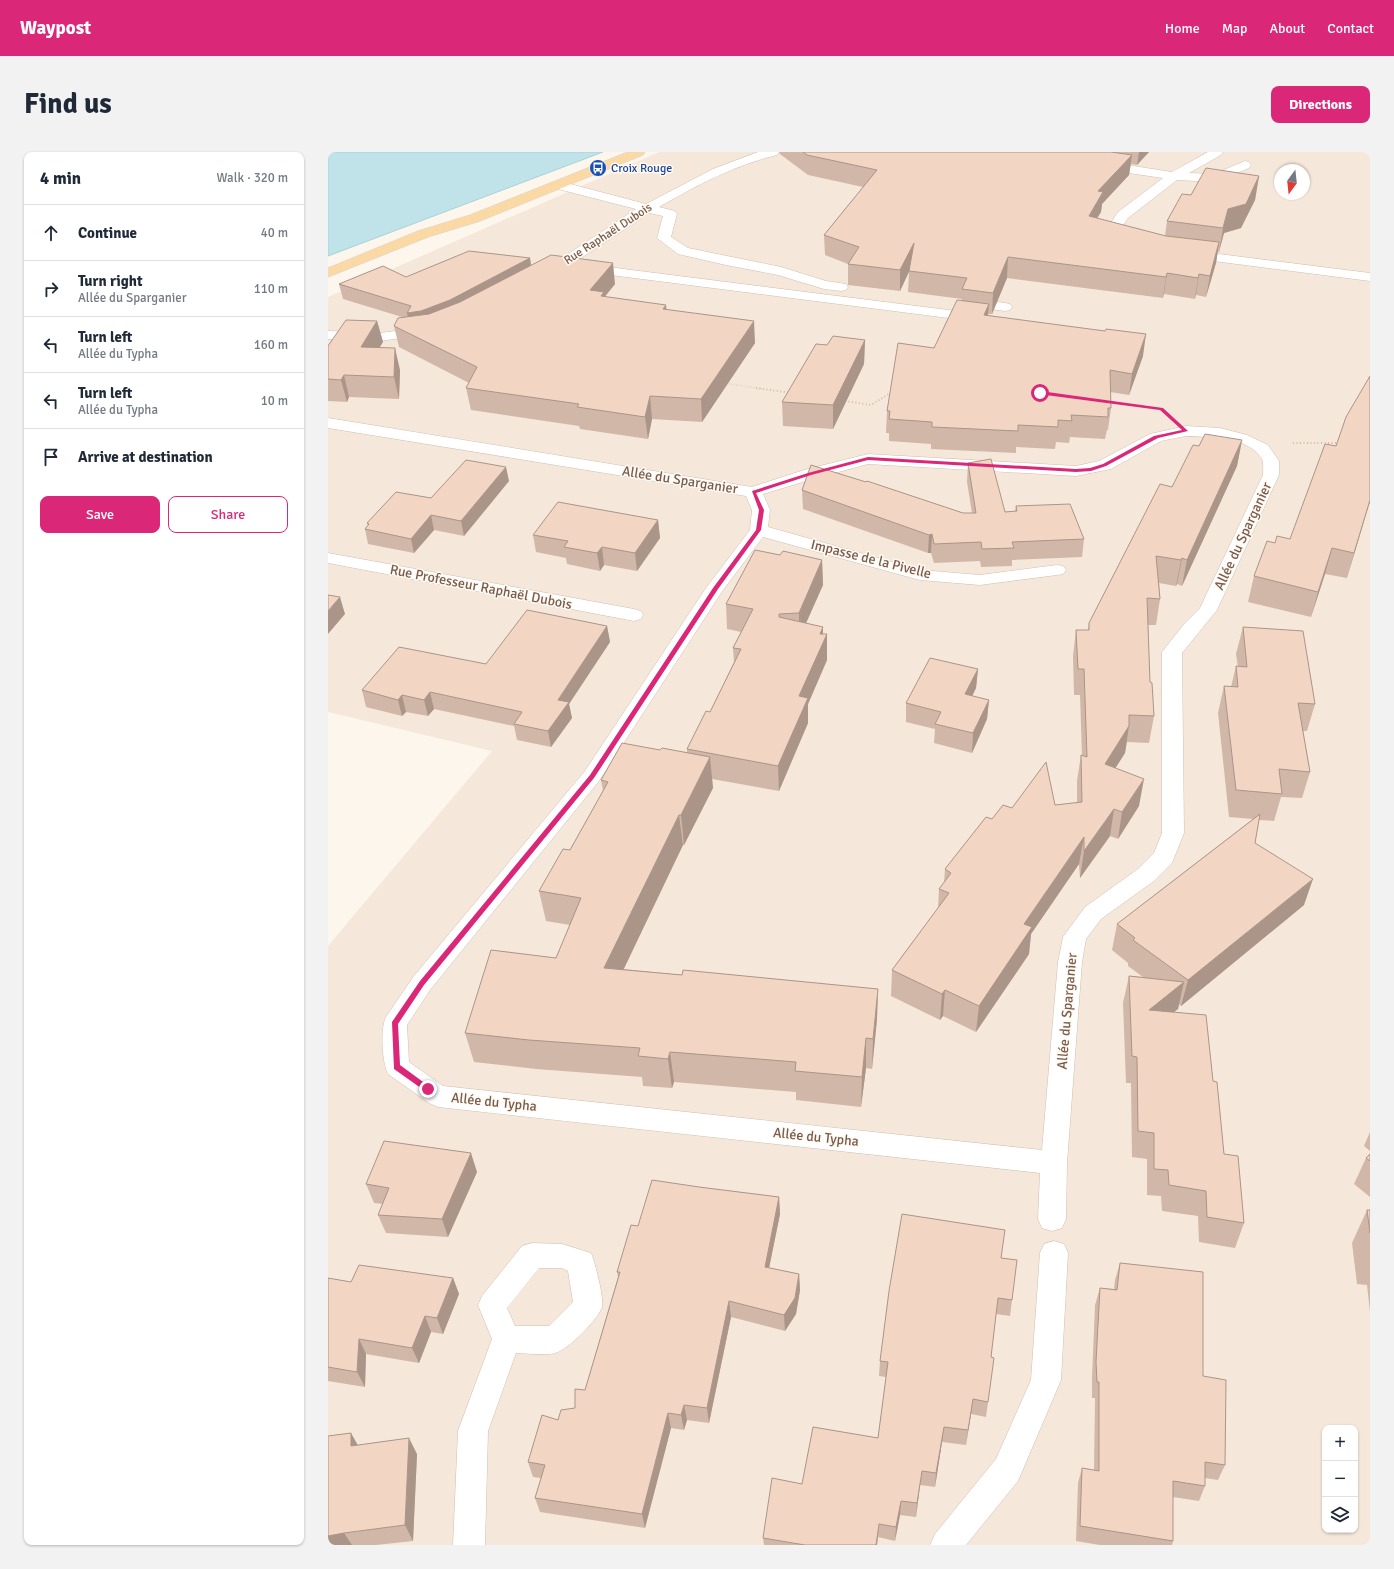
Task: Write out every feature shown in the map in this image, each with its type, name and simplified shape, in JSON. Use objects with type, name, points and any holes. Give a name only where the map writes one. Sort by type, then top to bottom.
[{"type":"main road","points":[[328,273],[423,234],[475,218],[639,152]]},
{"type":"main road","points":[[328,285],[434,240],[475,218]]},
{"type":"street","name":"Rue Raphaël Dubois","points":[[534,279],[561,265],[646,208],[716,171],[747,159],[773,152]]},
{"type":"street","points":[[1148,247],[1134,243],[1122,234],[1116,224],[1123,215],[1174,176],[1217,152]]},
{"type":"street","points":[[1090,164],[1174,176],[1216,178],[1246,165]]},
{"type":"street","points":[[559,185],[670,214],[664,238],[683,251],[781,271],[824,285],[856,289]]},
{"type":"street","points":[[1170,252],[1370,277]]},
{"type":"street","points":[[561,265],[994,320]]},
{"type":"street","points":[[950,300],[1005,307]]},
{"type":"street","points":[[328,335],[380,337],[428,331],[440,326]]},
{"type":"street","name":"Allée du Sparganier","points":[[328,422],[753,492],[810,474],[868,459],[1076,470],[1091,469],[1105,465],[1156,437],[1186,431],[1220,433],[1241,438],[1262,448],[1271,461],[1271,474],[1208,610],[1172,652],[1173,833],[1164,857],[1146,875],[1093,913],[1075,937],[1070,962],[1054,1163],[1052,1219]]},
{"type":"street","points":[[753,492],[761,510],[759,530]]},
{"type":"street","name":"Allée du Typha","points":[[759,530],[715,588],[592,776],[422,983],[395,1024],[396,1067],[438,1096],[1054,1163]]},
{"type":"street","name":"Impasse de la Pivelle","points":[[759,530],[920,575],[980,580],[1057,570]]},
{"type":"street","name":"Rue Professeur Raphaël Dubois","points":[[328,558],[634,615]]},
{"type":"street","points":[[946,1545],[1007,1470],[1046,1380],[1054,1253]]},
{"type":"street","points":[[469,1545],[473,1431],[506,1339]]},
{"type":"path","points":[[723,383],[793,393]]},
{"type":"path","points":[[840,400],[871,404],[898,388]]},
{"type":"path","points":[[1107,402],[1162,409],[1186,431]]},
{"type":"path","points":[[1262,448],[1303,442],[1342,443]]},
{"type":"shaded area","points":[[659,152],[1370,152],[1370,1545],[328,1545],[328,946],[492,751],[328,712],[328,297]]},
{"type":"water","points":[[328,152],[603,152],[328,256]]},
{"type":"building","points":[[803,152],[1111,152],[1132,155],[1098,191],[1103,192],[1089,216],[1166,236],[1219,242],[1210,276],[1199,274],[1198,278],[1167,273],[1166,277],[1008,257],[993,293],[962,289],[967,278],[909,271],[914,243],[900,270],[848,264],[859,247],[824,235],[877,170],[807,155]]},
{"type":"building","points":[[1206,168],[1259,176],[1246,204],[1228,209],[1223,228],[1167,221],[1182,194],[1191,195]]},
{"type":"building","points":[[469,251],[530,258],[450,300],[421,311],[407,313],[411,306],[339,284],[383,266],[406,277]]},
{"type":"building","points":[[551,255],[613,263],[590,290],[604,292],[601,296],[666,305],[663,309],[754,321],[701,399],[650,396],[645,417],[577,407],[579,404],[466,388],[477,367],[394,326],[398,318],[429,314],[460,302]]},
{"type":"building","points":[[957,300],[989,304],[984,315],[1105,331],[1106,329],[1146,334],[1132,374],[1110,370],[1111,408],[1108,408],[1108,417],[1071,415],[1072,421],[1058,420],[1058,427],[1018,425],[1018,431],[932,427],[932,422],[889,419],[890,411],[887,411],[898,343],[934,348]]},
{"type":"building","points":[[346,320],[377,321],[361,347],[395,348],[394,377],[344,375],[341,380],[328,379],[328,346]]},
{"type":"building","points":[[833,336],[865,340],[833,405],[782,402],[816,344],[827,345]]},
{"type":"building","points":[[1370,376],[1370,500],[1354,553],[1332,548],[1318,592],[1254,576],[1267,541],[1275,543],[1277,536],[1290,539],[1325,444],[1336,446],[1346,417]]},
{"type":"building","points":[[1205,434],[1242,440],[1187,560],[1182,558],[1181,560],[1156,556],[1160,599],[1147,598],[1150,682],[1152,683],[1154,716],[1129,715],[1129,726],[1105,764],[1144,779],[1122,812],[1114,809],[1084,851],[1084,837],[1024,924],[1032,927],[979,1006],[945,990],[942,994],[892,970],[949,893],[939,889],[951,873],[945,869],[986,817],[992,819],[1003,805],[1012,808],[1046,762],[1055,805],[1082,802],[1081,755],[1087,757],[1084,669],[1078,669],[1076,630],[1089,630],[1089,623],[1160,484],[1172,487],[1193,445],[1199,446]]},
{"type":"building","points":[[991,459],[1005,512],[1017,511],[1016,506],[1070,504],[1084,539],[1012,542],[1014,548],[982,549],[981,542],[934,544],[932,534],[929,535],[802,490],[811,465],[866,482],[867,481],[963,513],[976,513],[968,463]]},
{"type":"building","points":[[466,460],[506,467],[461,521],[431,515],[411,539],[365,529],[369,524],[367,523],[396,492],[431,498]]},
{"type":"building","points":[[558,502],[658,520],[635,553],[602,547],[597,553],[564,547],[568,541],[533,535]]},
{"type":"building","points":[[755,550],[780,555],[783,551],[822,560],[799,613],[779,614],[779,617],[823,627],[820,634],[827,634],[799,696],[808,698],[778,766],[687,749],[706,711],[710,712],[741,649],[733,648],[753,609],[726,604]]},
{"type":"building","points":[[328,595],[340,597],[328,611]]},
{"type":"building","points":[[527,610],[607,626],[558,700],[569,702],[548,731],[514,724],[522,712],[430,692],[424,700],[402,695],[398,700],[362,690],[399,647],[486,664]]},
{"type":"building","points":[[1243,627],[1303,631],[1315,704],[1298,703],[1310,772],[1279,769],[1282,794],[1236,790],[1224,686],[1238,687],[1236,666],[1247,667]]},
{"type":"building","points":[[930,658],[978,669],[965,694],[989,700],[973,733],[935,724],[941,712],[906,703]]},
{"type":"building","points":[[622,743],[660,750],[662,748],[710,757],[681,815],[679,815],[604,968],[682,975],[683,970],[878,989],[873,1039],[866,1038],[862,1077],[795,1071],[796,1062],[670,1052],[668,1059],[638,1056],[640,1048],[529,1040],[465,1033],[491,950],[556,958],[581,898],[539,891],[563,849],[570,850],[608,782],[601,780]]},
{"type":"building","points":[[1260,814],[1255,843],[1313,879],[1188,980],[1133,940],[1135,938],[1117,924]]},
{"type":"building","points":[[1129,976],[1184,982],[1149,1010],[1206,1015],[1213,1081],[1217,1082],[1224,1154],[1238,1156],[1244,1223],[1207,1217],[1206,1191],[1169,1185],[1168,1170],[1154,1169],[1154,1133],[1138,1131],[1137,1057],[1132,1056]]},
{"type":"building","points":[[384,1141],[471,1153],[442,1219],[378,1215],[389,1188],[366,1184]]},
{"type":"building","points":[[1370,1154],[1370,1161],[1366,1158]]},
{"type":"building","points":[[652,1180],[779,1197],[765,1267],[799,1274],[795,1298],[784,1315],[729,1301],[707,1408],[684,1405],[681,1415],[668,1413],[642,1514],[535,1498],[545,1465],[528,1462],[542,1415],[558,1420],[561,1410],[575,1408],[575,1389],[585,1390],[620,1272],[617,1272],[631,1225],[638,1226]]},
{"type":"building","points":[[1367,1210],[1370,1210],[1370,1233]]},
{"type":"building","points":[[902,1214],[1005,1230],[1001,1258],[1017,1260],[1012,1300],[998,1298],[991,1357],[994,1358],[988,1402],[973,1399],[968,1430],[944,1427],[936,1473],[922,1471],[917,1503],[901,1501],[896,1527],[879,1524],[876,1545],[805,1545],[763,1538],[772,1478],[802,1484],[813,1427],[878,1438],[888,1362],[880,1361],[889,1291]]},
{"type":"building","points":[[1120,1263],[1203,1272],[1203,1376],[1226,1380],[1225,1465],[1205,1462],[1205,1486],[1173,1481],[1173,1541],[1080,1526],[1082,1468],[1099,1471],[1099,1382],[1097,1382],[1096,1362],[1100,1288],[1117,1290]]},
{"type":"building","points":[[359,1265],[453,1278],[437,1318],[425,1316],[412,1348],[359,1339],[357,1372],[328,1367],[328,1278],[351,1282]]},
{"type":"building","points":[[351,1433],[351,1446],[409,1438],[405,1525],[328,1536],[328,1436]]},
{"type":"place","name":"Croix Rouge","points":[[598,168]]},
{"type":"route","points":[[428,1089],[396,1067],[395,1024],[422,983],[592,776],[715,588],[759,530],[761,510],[753,492],[810,474],[868,459],[1076,470],[1091,469],[1105,465],[1156,437],[1186,431],[1162,409],[1040,393]]}]
